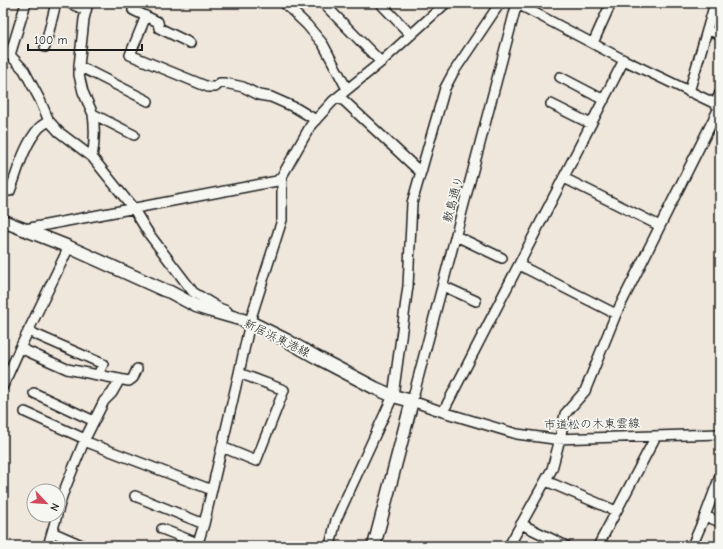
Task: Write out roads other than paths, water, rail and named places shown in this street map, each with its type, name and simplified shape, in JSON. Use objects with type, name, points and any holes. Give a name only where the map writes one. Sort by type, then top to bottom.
[{"type":"main road","name":"新居浜東港線","points":[[3,221],[69,247],[170,292],[196,306],[251,320],[375,388],[393,396],[412,401]]},
{"type":"main road","points":[[374,546],[412,401]]},
{"type":"street","points":[[26,3],[7,52],[24,70],[50,121],[58,132],[92,157],[133,208],[148,234],[193,292],[219,308],[251,320]]},
{"type":"street","points":[[45,47],[56,3]]},
{"type":"street","points":[[69,3],[87,7],[84,18],[79,75],[83,92],[93,114],[95,130],[92,157]]},
{"type":"street","points":[[135,3],[132,10],[158,22],[159,28],[190,43]]},
{"type":"street","points":[[323,3],[381,62]]},
{"type":"street","points":[[380,3],[411,35]]},
{"type":"street","points":[[25,229],[278,181],[311,125],[339,96],[381,62],[446,3]]},
{"type":"street","points":[[330,546],[336,520],[393,396],[408,286],[412,203],[445,88],[500,3]]},
{"type":"street","points":[[517,3],[624,60],[718,106]]},
{"type":"street","name":"敷島通り","points":[[412,401],[517,3]]},
{"type":"street","points":[[593,43],[611,3]]},
{"type":"street","points":[[689,92],[715,3]]},
{"type":"street","points":[[289,5],[323,44],[347,90]]},
{"type":"street","points":[[146,16],[130,55],[208,87],[215,87],[220,83],[243,87],[259,95],[270,97],[296,108],[316,120]]},
{"type":"street","points":[[707,30],[720,34]]},
{"type":"street","points":[[444,412],[624,60]]},
{"type":"street","points":[[79,66],[148,101]]},
{"type":"street","points":[[560,77],[604,100]]},
{"type":"street","points":[[509,546],[552,469],[565,414],[584,391],[616,314],[718,106],[720,93]]},
{"type":"street","points":[[339,96],[417,169],[422,170]]},
{"type":"street","points":[[551,104],[591,124]]},
{"type":"street","points":[[93,114],[134,135]]},
{"type":"street","points":[[10,191],[30,140],[40,127],[50,121]]},
{"type":"street","points":[[162,529],[197,544],[204,524],[251,320],[282,220],[282,176]]},
{"type":"street","points":[[564,178],[660,226]]},
{"type":"street","points":[[456,236],[502,258]]},
{"type":"street","points":[[3,386],[69,247]]},
{"type":"street","points":[[519,265],[616,314]]},
{"type":"street","points":[[443,286],[476,301]]},
{"type":"street","points":[[28,331],[103,364],[98,376]]},
{"type":"street","points":[[20,348],[67,369],[98,376],[129,381],[133,378],[137,368]]},
{"type":"street","points":[[222,446],[256,461],[284,390],[239,373]]},
{"type":"street","points":[[66,486],[85,440],[104,401],[112,393],[120,379]]},
{"type":"street","points":[[34,393],[94,421]]},
{"type":"street","name":"市道松の木東雲線","points":[[412,401],[517,434],[554,439],[720,434]]},
{"type":"street","points":[[25,412],[85,440],[212,490]]},
{"type":"street","points":[[598,546],[656,436]]},
{"type":"street","points":[[692,546],[720,476]]},
{"type":"street","points":[[546,481],[616,512]]},
{"type":"street","points":[[135,496],[204,524]]},
{"type":"street","points":[[705,516],[720,522]]},
{"type":"street","points":[[48,546],[55,523]]},
{"type":"street","points":[[522,524],[566,546]]},
{"type":"street","points":[[52,532],[84,546]]}]
